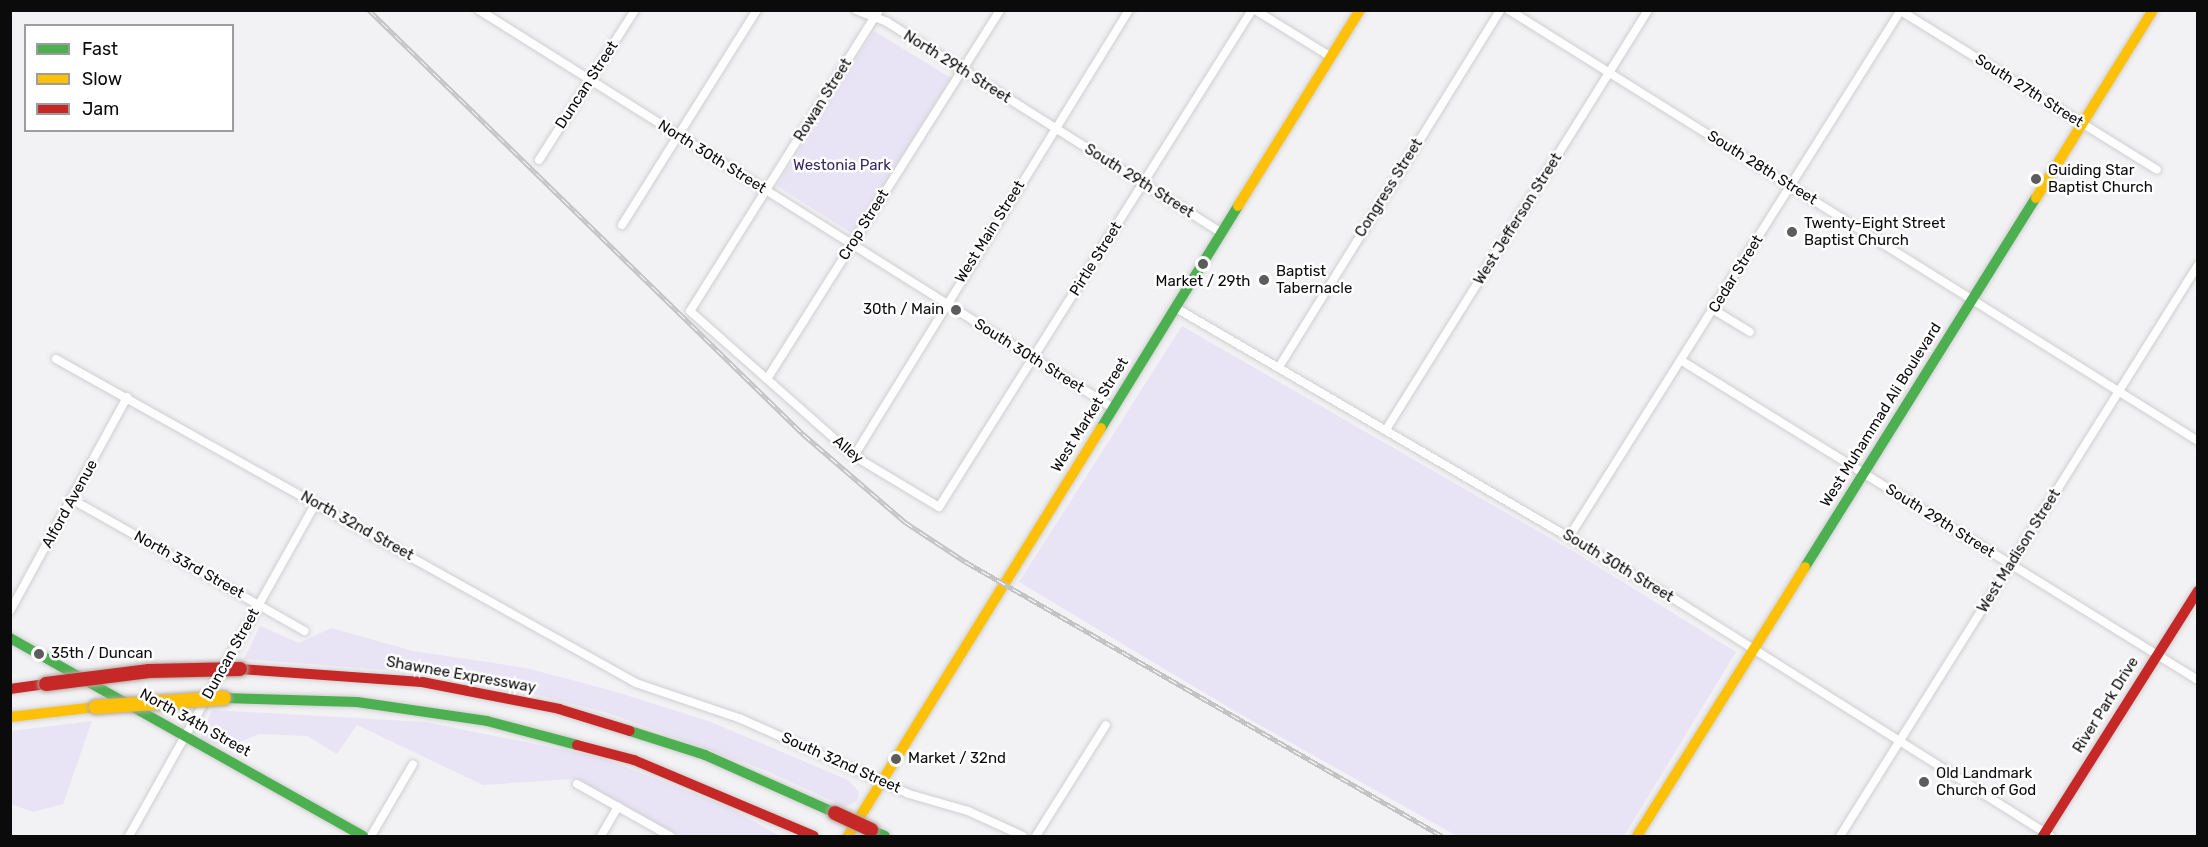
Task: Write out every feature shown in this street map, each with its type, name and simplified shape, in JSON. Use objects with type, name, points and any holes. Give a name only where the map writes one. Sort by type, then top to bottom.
[{"type":"main road","name":"West Market Street","points":[[848,837],[1360,10]]},
{"type":"main road","name":"West Muhammad Ali Boulevard","points":[[1637,837],[2153,10]]},
{"type":"main road","name":"River Park Drive","points":[[2047,835],[2198,591]]},
{"type":"main road","name":"North 34th Street","points":[[10,638],[363,837]]},
{"type":"main road","name":"Shawnee Expressway","points":[[10,688],[182,669],[240,669],[422,682],[560,709],[705,756],[879,834]]},
{"type":"main road","points":[[10,717],[169,699],[224,698],[357,702],[460,716],[519,728],[624,757],[686,779],[814,837]]},
{"type":"street","name":"North 30th Street","points":[[479,10],[946,303]]},
{"type":"street","name":"Duncan Street","points":[[539,160],[635,10]]},
{"type":"street","points":[[622,225],[757,10]]},
{"type":"street","name":"North 29th Street","points":[[856,10],[877,14],[1055,128]]},
{"type":"street","name":"West Main Street","points":[[854,456],[946,303],[1129,10]]},
{"type":"street","points":[[1254,10],[1331,57]]},
{"type":"street","name":"Pirtle Street","points":[[939,507],[1254,10]]},
{"type":"street","name":"Congress Street","points":[[1279,367],[1500,10]]},
{"type":"street","name":"South 28th Street","points":[[1509,10],[2198,441]]},
{"type":"street","name":"West Jefferson Street","points":[[1388,428],[1648,10]]},
{"type":"street","name":"South 27th Street","points":[[1901,11],[2157,170]]},
{"type":"street","name":"Cedar Street","points":[[1569,537],[1901,11]]},
{"type":"street","name":"Crop Street","points":[[766,379],[962,70],[996,12]]},
{"type":"street","name":"Rowan Street","points":[[690,311],[877,14]]},
{"type":"street","name":"South 29th Street","points":[[1055,128],[1222,233]]},
{"type":"street","name":"West Madison Street","points":[[1840,837],[2198,265]]},
{"type":"street","name":"South 30th Street","points":[[946,303],[1113,408]]},
{"type":"street","name":"South 30th Street","points":[[1176,308],[1388,428],[1569,537],[2047,835]]},
{"type":"street","points":[[1714,310],[1750,332]]},
{"type":"street","name":"Alley","points":[[690,311],[854,456],[939,507]]},
{"type":"street","name":"North 32nd Street","points":[[56,359],[658,693]]},
{"type":"street","name":"South 29th Street","points":[[1682,361],[2198,680]]},
{"type":"street","name":"Alford Avenue","points":[[10,611],[73,500],[127,397]]},
{"type":"street","name":"North 33rd Street","points":[[73,500],[305,630]]},
{"type":"street","name":"Duncan Street","points":[[129,837],[316,503]]},
{"type":"street","name":"South 32nd Street","points":[[658,693],[739,718],[882,782],[993,821],[1023,837]]},
{"type":"street","points":[[1036,837],[1106,725]]},
{"type":"street","points":[[371,837],[413,764]]},
{"type":"street","points":[[577,784],[670,837]]},
{"type":"street","points":[[601,837],[618,807]]},
{"type":"green space","name":"Westonia Park","points":[[874,31],[951,78],[853,234],[777,186]]},
{"type":"green space","points":[[1182,326],[1576,553],[1736,652],[1624,836],[1457,836],[1240,714],[1019,582]]},
{"type":"green space","points":[[260,626],[299,643],[331,628],[413,651],[526,668],[613,691],[711,722],[848,780],[859,792],[857,801],[845,807],[767,771],[608,713],[488,682],[385,670],[244,659]]},
{"type":"green space","points":[[212,710],[425,722],[600,757],[728,807],[780,836],[680,836],[572,779],[483,785],[357,725],[337,754],[307,736],[259,734],[229,746],[199,741]]},
{"type":"green space","points":[[92,721],[63,804],[33,812],[11,804],[11,731]]},
{"type":"railway","points":[[369,10],[803,434],[905,522],[966,562],[1442,836]]},
{"type":"traffic: fast","points":[[1805,567],[2036,198]]},
{"type":"traffic: fast","points":[[1101,428],[1238,206]]},
{"type":"traffic: fast","points":[[10,638],[363,836]]},
{"type":"traffic: fast","points":[[224,698],[357,702],[487,721],[577,745]]},
{"type":"traffic: fast","points":[[630,731],[705,755],[835,813]]},
{"type":"traffic: fast","points":[[871,830],[885,836]]},
{"type":"traffic: slow","points":[[1238,206],[1360,10]]},
{"type":"traffic: slow","points":[[2036,198],[2153,10]]},
{"type":"traffic: slow","points":[[848,836],[1101,428]]},
{"type":"traffic: slow","points":[[1637,836],[1805,567]]},
{"type":"traffic: slow","points":[[96,707],[224,698]]},
{"type":"traffic: slow","points":[[10,717],[96,707]]},
{"type":"traffic: jam","points":[[2043,836],[2198,591]]},
{"type":"traffic: jam","points":[[240,669],[422,682],[559,709],[630,731]]},
{"type":"traffic: jam","points":[[46,684],[149,671],[240,669]]},
{"type":"traffic: jam","points":[[10,689],[46,684]]},
{"type":"traffic: jam","points":[[577,745],[634,760],[814,836]]},
{"type":"traffic: jam","points":[[835,813],[871,830]]},
{"type":"place","name":"Guiding Star Baptist Church","points":[[2036,179]]},
{"type":"place","name":"Twenty-Eight Street Baptist Church","points":[[1792,232]]},
{"type":"place","name":"Market / 29th","points":[[1203,264]]},
{"type":"place","name":"Baptist Tabernacle","points":[[1264,280]]},
{"type":"place","name":"30th / Main","points":[[956,310]]},
{"type":"place","name":"35th / Duncan","points":[[39,654]]},
{"type":"place","name":"Market / 32nd","points":[[896,759]]},
{"type":"place","name":"Old Landmark Church of God","points":[[1924,782]]}]
